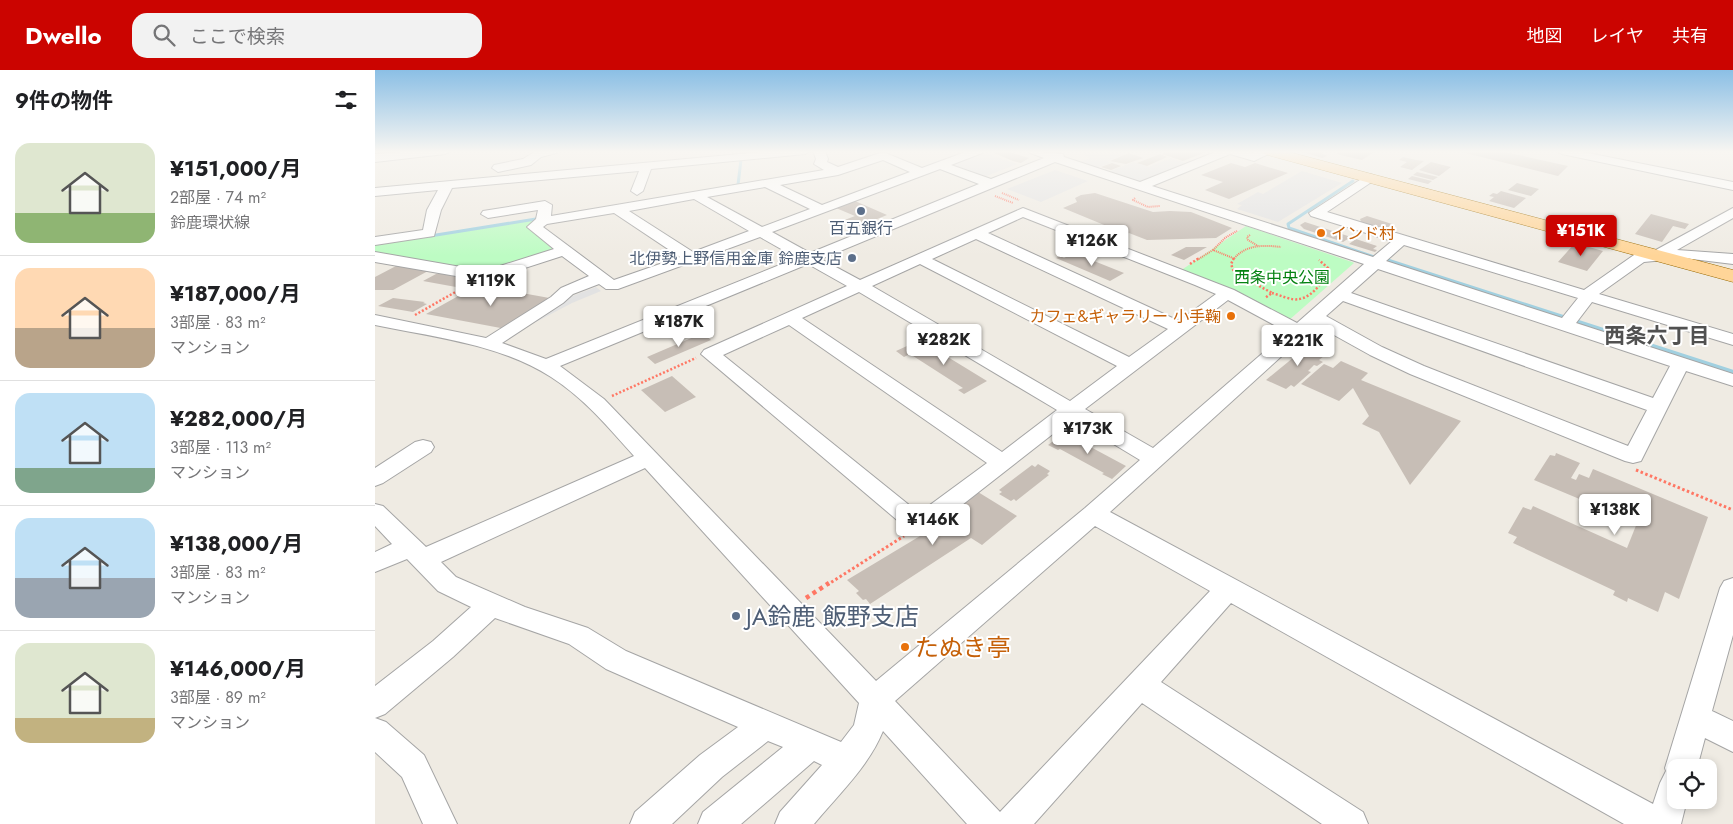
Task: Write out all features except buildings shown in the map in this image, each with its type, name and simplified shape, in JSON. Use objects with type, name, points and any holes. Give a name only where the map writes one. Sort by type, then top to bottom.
[{"type":"main road","points":[[1399,186],[1733,276]]},
{"type":"street","points":[[376,190],[422,186]]},
{"type":"street","points":[[375,241],[429,233],[434,210],[447,186]]},
{"type":"street","points":[[637,191],[639,186]]},
{"type":"street","points":[[543,218],[617,209],[748,186]]},
{"type":"street","points":[[773,186],[820,209]]},
{"type":"street","points":[[488,214],[545,205],[543,218],[534,227],[612,286],[882,186]]},
{"type":"street","points":[[545,366],[986,186]]},
{"type":"street","points":[[1141,186],[1569,322],[1733,380]]},
{"type":"street","points":[[1357,186],[1316,213],[1733,340]]},
{"type":"street","points":[[697,195],[702,200],[860,286],[1155,459]]},
{"type":"street","points":[[617,209],[691,257]]},
{"type":"street","points":[[1228,293],[1129,365],[1031,442],[1001,462],[931,518],[918,525],[710,354],[1023,212],[1228,293],[1299,331]]},
{"type":"street","points":[[1655,255],[1733,212]]},
{"type":"street","points":[[976,233],[1181,328]]},
{"type":"street","points":[[793,824],[847,760],[868,731],[874,700],[1093,514],[1299,331],[1313,316],[1402,239]]},
{"type":"street","points":[[375,257],[483,276],[565,250]]},
{"type":"street","points":[[1569,322],[1588,296],[1639,258],[1655,255],[1684,254],[1733,260]]},
{"type":"street","points":[[921,259],[1129,365]]},
{"type":"street","points":[[489,344],[549,306],[567,291],[601,277]]},
{"type":"street","points":[[1339,294],[1658,407]]},
{"type":"street","points":[[1313,316],[1376,351],[1417,370],[1633,456],[1681,362]]},
{"type":"street","points":[[790,318],[1001,462]]},
{"type":"street","points":[[375,320],[489,344],[514,352],[545,366],[570,381],[597,403],[989,824]]},
{"type":"street","points":[[375,478],[423,447]]},
{"type":"street","points":[[375,562],[417,553],[648,458]]},
{"type":"street","points":[[375,512],[447,584],[517,616],[578,636],[616,660],[847,760]]},
{"type":"street","points":[[1093,514],[1657,824]]},
{"type":"street","points":[[1684,759],[1733,588]]},
{"type":"street","points":[[1012,824],[1228,589]]},
{"type":"street","points":[[375,704],[443,649],[492,604]]},
{"type":"street","points":[[1140,684],[1351,824]]},
{"type":"street","points":[[1696,718],[1733,737]]},
{"type":"street","points":[[647,824],[711,766],[765,724]]},
{"type":"street","points":[[375,732],[413,766],[440,824]]},
{"type":"street","points":[[715,824],[810,744]]},
{"type":"street","points":[[1664,824],[1668,809]]},
{"type":"path","points":[[1182,268],[1213,250],[1225,238],[1240,229]]},
{"type":"path","points":[[1285,247],[1255,247],[1235,254],[1231,264],[1234,272],[1272,293],[1298,300],[1306,297],[1325,279],[1328,268],[1322,261],[1314,257]]},
{"type":"path","points":[[1213,250],[1233,258]]},
{"type":"path","points":[[411,318],[483,276]]},
{"type":"path","points":[[1264,298],[1272,293]]},
{"type":"path","points":[[609,398],[710,354]]},
{"type":"path","points":[[804,599],[915,530],[918,525]]},
{"type":"green space","points":[[535,220],[527,227],[555,251],[487,273],[375,254],[375,244]]},
{"type":"green space","name":"西条中央公園","points":[[1246,226],[1354,263],[1288,321],[1180,271]]},
{"type":"shaded area","points":[[1014,186],[1076,186],[1041,202],[1007,189]]},
{"type":"shaded area","points":[[1276,186],[1337,186],[1278,222],[1237,209],[1242,205],[1237,204],[1258,192],[1263,194]]},
{"type":"shaded area","points":[[596,287],[601,291],[572,303],[536,322],[532,320],[562,300]]},
{"type":"waterway","points":[[1345,186],[1288,224],[1289,228],[1383,260]]},
{"type":"waterway","points":[[430,236],[542,218]]},
{"type":"waterway","points":[[1379,258],[1733,372]]},
{"type":"place","name":"百五銀行","points":[[861,211]]},
{"type":"place","name":"インド村","points":[[1321,233]]},
{"type":"place","name":"北伊勢上野信用金庫 鈴鹿支店","points":[[852,258]]},
{"type":"place","name":"カフェ&ギャラリー 小手鞠","points":[[1231,316]]},
{"type":"place","name":"JA鈴鹿 飯野支店","points":[[736,616]]},
{"type":"place","name":"たぬき亭","points":[[905,647]]},
{"type":"district","name":"西条六丁目","points":[[1657,336]]}]
